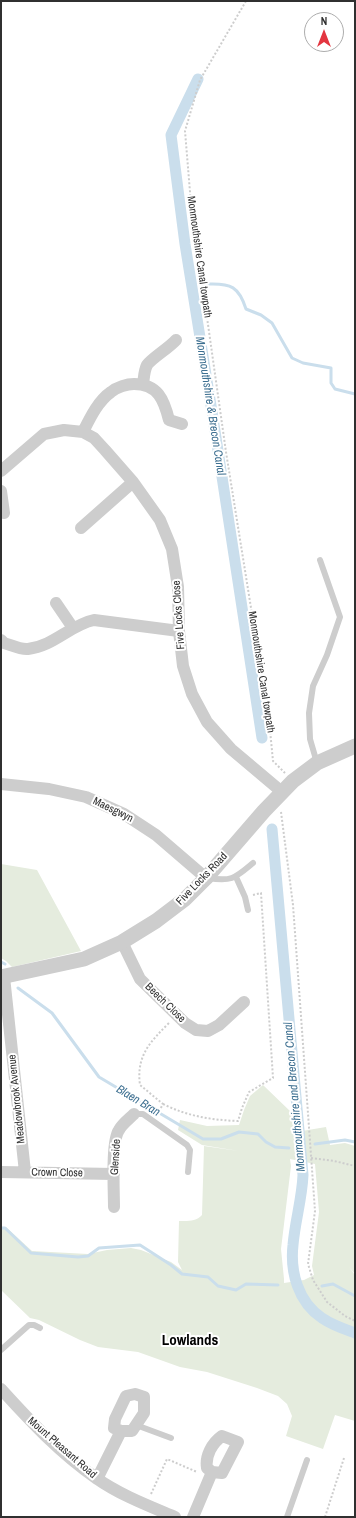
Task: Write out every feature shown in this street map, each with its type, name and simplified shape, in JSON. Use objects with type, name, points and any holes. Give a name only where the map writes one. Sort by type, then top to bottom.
[{"type":"street","points":[[143,384],[147,365],[171,346],[176,340]]},
{"type":"street","points":[[1,472],[44,434],[64,430],[83,432],[97,407],[111,392],[128,384],[143,384],[154,389],[160,395],[169,420],[182,424]]},
{"type":"street","name":"Five Locks Close","points":[[83,432],[94,438],[105,450],[132,482],[160,520],[172,550],[178,587],[179,631],[183,666],[192,694],[207,722],[230,749],[282,792]]},
{"type":"street","points":[[81,528],[132,482]]},
{"type":"street","points":[[1,491],[4,513]]},
{"type":"street","points":[[56,603],[73,628]]},
{"type":"street","points":[[1,640],[4,643],[27,649],[52,642],[83,622],[94,620],[179,631]]},
{"type":"street","name":"Five Locks Road","points":[[2,977],[84,959],[122,942],[156,921],[186,899],[264,811],[293,781],[318,763],[355,746]]},
{"type":"street","name":"Maesgwyn","points":[[1,784],[49,789],[86,798],[124,814],[156,835],[206,878]]},
{"type":"street","name":"Beech Close","points":[[122,942],[140,979],[184,1023],[196,1030],[208,1031],[219,1025],[244,1002]]},
{"type":"street","name":"Meadowbrook Avenue","points":[[2,977],[25,1172]]},
{"type":"street","name":"Glenside","points":[[114,1207],[116,1139],[119,1130],[134,1114]]},
{"type":"street","name":"Crown Close","points":[[1,1172],[114,1174]]},
{"type":"street","name":"Mount Pleasant Road","points":[[1,1388],[33,1424],[69,1457],[97,1479],[150,1510],[175,1517]]},
{"type":"street","points":[[135,1394],[144,1397],[144,1413],[132,1431],[120,1431],[114,1428],[115,1419],[126,1396],[135,1394]]},
{"type":"street","points":[[97,1479],[120,1431]]},
{"type":"street","points":[[193,1517],[211,1471]]},
{"type":"lane","points":[[318,763],[310,739],[309,713],[313,686],[327,655],[340,617],[320,560]]},
{"type":"lane","points":[[206,878],[223,880],[236,877],[253,863]]},
{"type":"lane","points":[[236,877],[245,897],[248,910]]},
{"type":"lane","points":[[134,1114],[143,1114],[187,1145],[190,1150],[188,1172]]},
{"type":"lane","points":[[1,1350],[29,1325],[34,1325],[40,1328]]},
{"type":"lane","points":[[136,1425],[170,1438]]},
{"type":"lane","points":[[287,1517],[307,1460]]},
{"type":"path","name":"Monmouthshire Canal towpath","points":[[246,1],[200,80],[185,131],[191,204],[219,405],[268,712],[273,761],[293,781]]},
{"type":"path","points":[[280,807],[293,905],[315,1212],[308,1264],[312,1280],[328,1302],[345,1316],[355,1321]]},
{"type":"path","points":[[178,1016],[151,1041],[144,1055],[139,1073],[140,1085],[163,1104],[178,1112],[211,1120],[238,1121],[249,1092],[273,1078],[261,893],[245,897]]},
{"type":"path","points":[[157,1115],[163,1104]]},
{"type":"path","points":[[311,1158],[355,1166]]},
{"type":"path","points":[[325,1517],[344,1458]]},
{"type":"path","points":[[150,1510],[167,1459],[198,1472],[211,1471]]},
{"type":"shaded area","points":[[1,864],[37,870],[81,951],[12,967],[1,958]]},
{"type":"shaded area","points":[[263,1085],[291,1112],[296,1132],[326,1127],[330,1145],[345,1143],[355,1146],[355,1274],[349,1267],[355,1275],[355,1421],[335,1415],[323,1449],[286,1436],[292,1416],[287,1404],[278,1396],[207,1372],[180,1367],[138,1352],[98,1347],[39,1320],[30,1318],[1,1290],[1,1227],[6,1227],[32,1251],[88,1254],[107,1250],[131,1248],[141,1250],[171,1262],[182,1270],[178,1262],[179,1221],[194,1220],[202,1215],[204,1146],[239,1151],[202,1145],[178,1130],[180,1120],[207,1126],[239,1125],[250,1096]],"holes":[[[290,1159],[315,1164],[319,1212],[312,1266],[314,1275],[304,1280],[284,1283],[281,1249],[291,1166]]]},
{"type":"waterway","name":"Monmouthshire & Brecon Canal","points":[[198,79],[171,135],[185,244],[262,738]]},
{"type":"waterway","points":[[208,284],[223,284],[233,288],[237,291],[246,309],[261,315],[272,323],[292,358],[303,363],[331,368],[331,383],[335,389],[355,394]]},
{"type":"waterway","name":"Monmouthshire and Brecon Canal","points":[[272,829],[303,1175],[293,1245],[293,1266],[297,1286],[307,1304],[322,1318],[330,1323],[355,1333]]},
{"type":"waterway","name":"Blaen Bran","points":[[1,962],[5,964]]},
{"type":"waterway","name":"Blaen Bran","points":[[18,988],[52,1013],[99,1077],[203,1139],[221,1139],[239,1132],[258,1134],[266,1142],[275,1147],[289,1148]]},
{"type":"waterway","name":"Blaen Bran","points":[[315,1144],[345,1140],[355,1142]]},
{"type":"waterway","points":[[1,1228],[5,1228],[31,1253],[78,1257],[88,1256],[99,1248],[140,1245],[182,1274],[208,1277],[218,1286],[236,1290],[246,1284],[278,1285]]},
{"type":"waterway","points":[[322,1286],[333,1284],[355,1296]]},
{"type":"district","name":"Lowlands","points":[[190,1341]]}]
